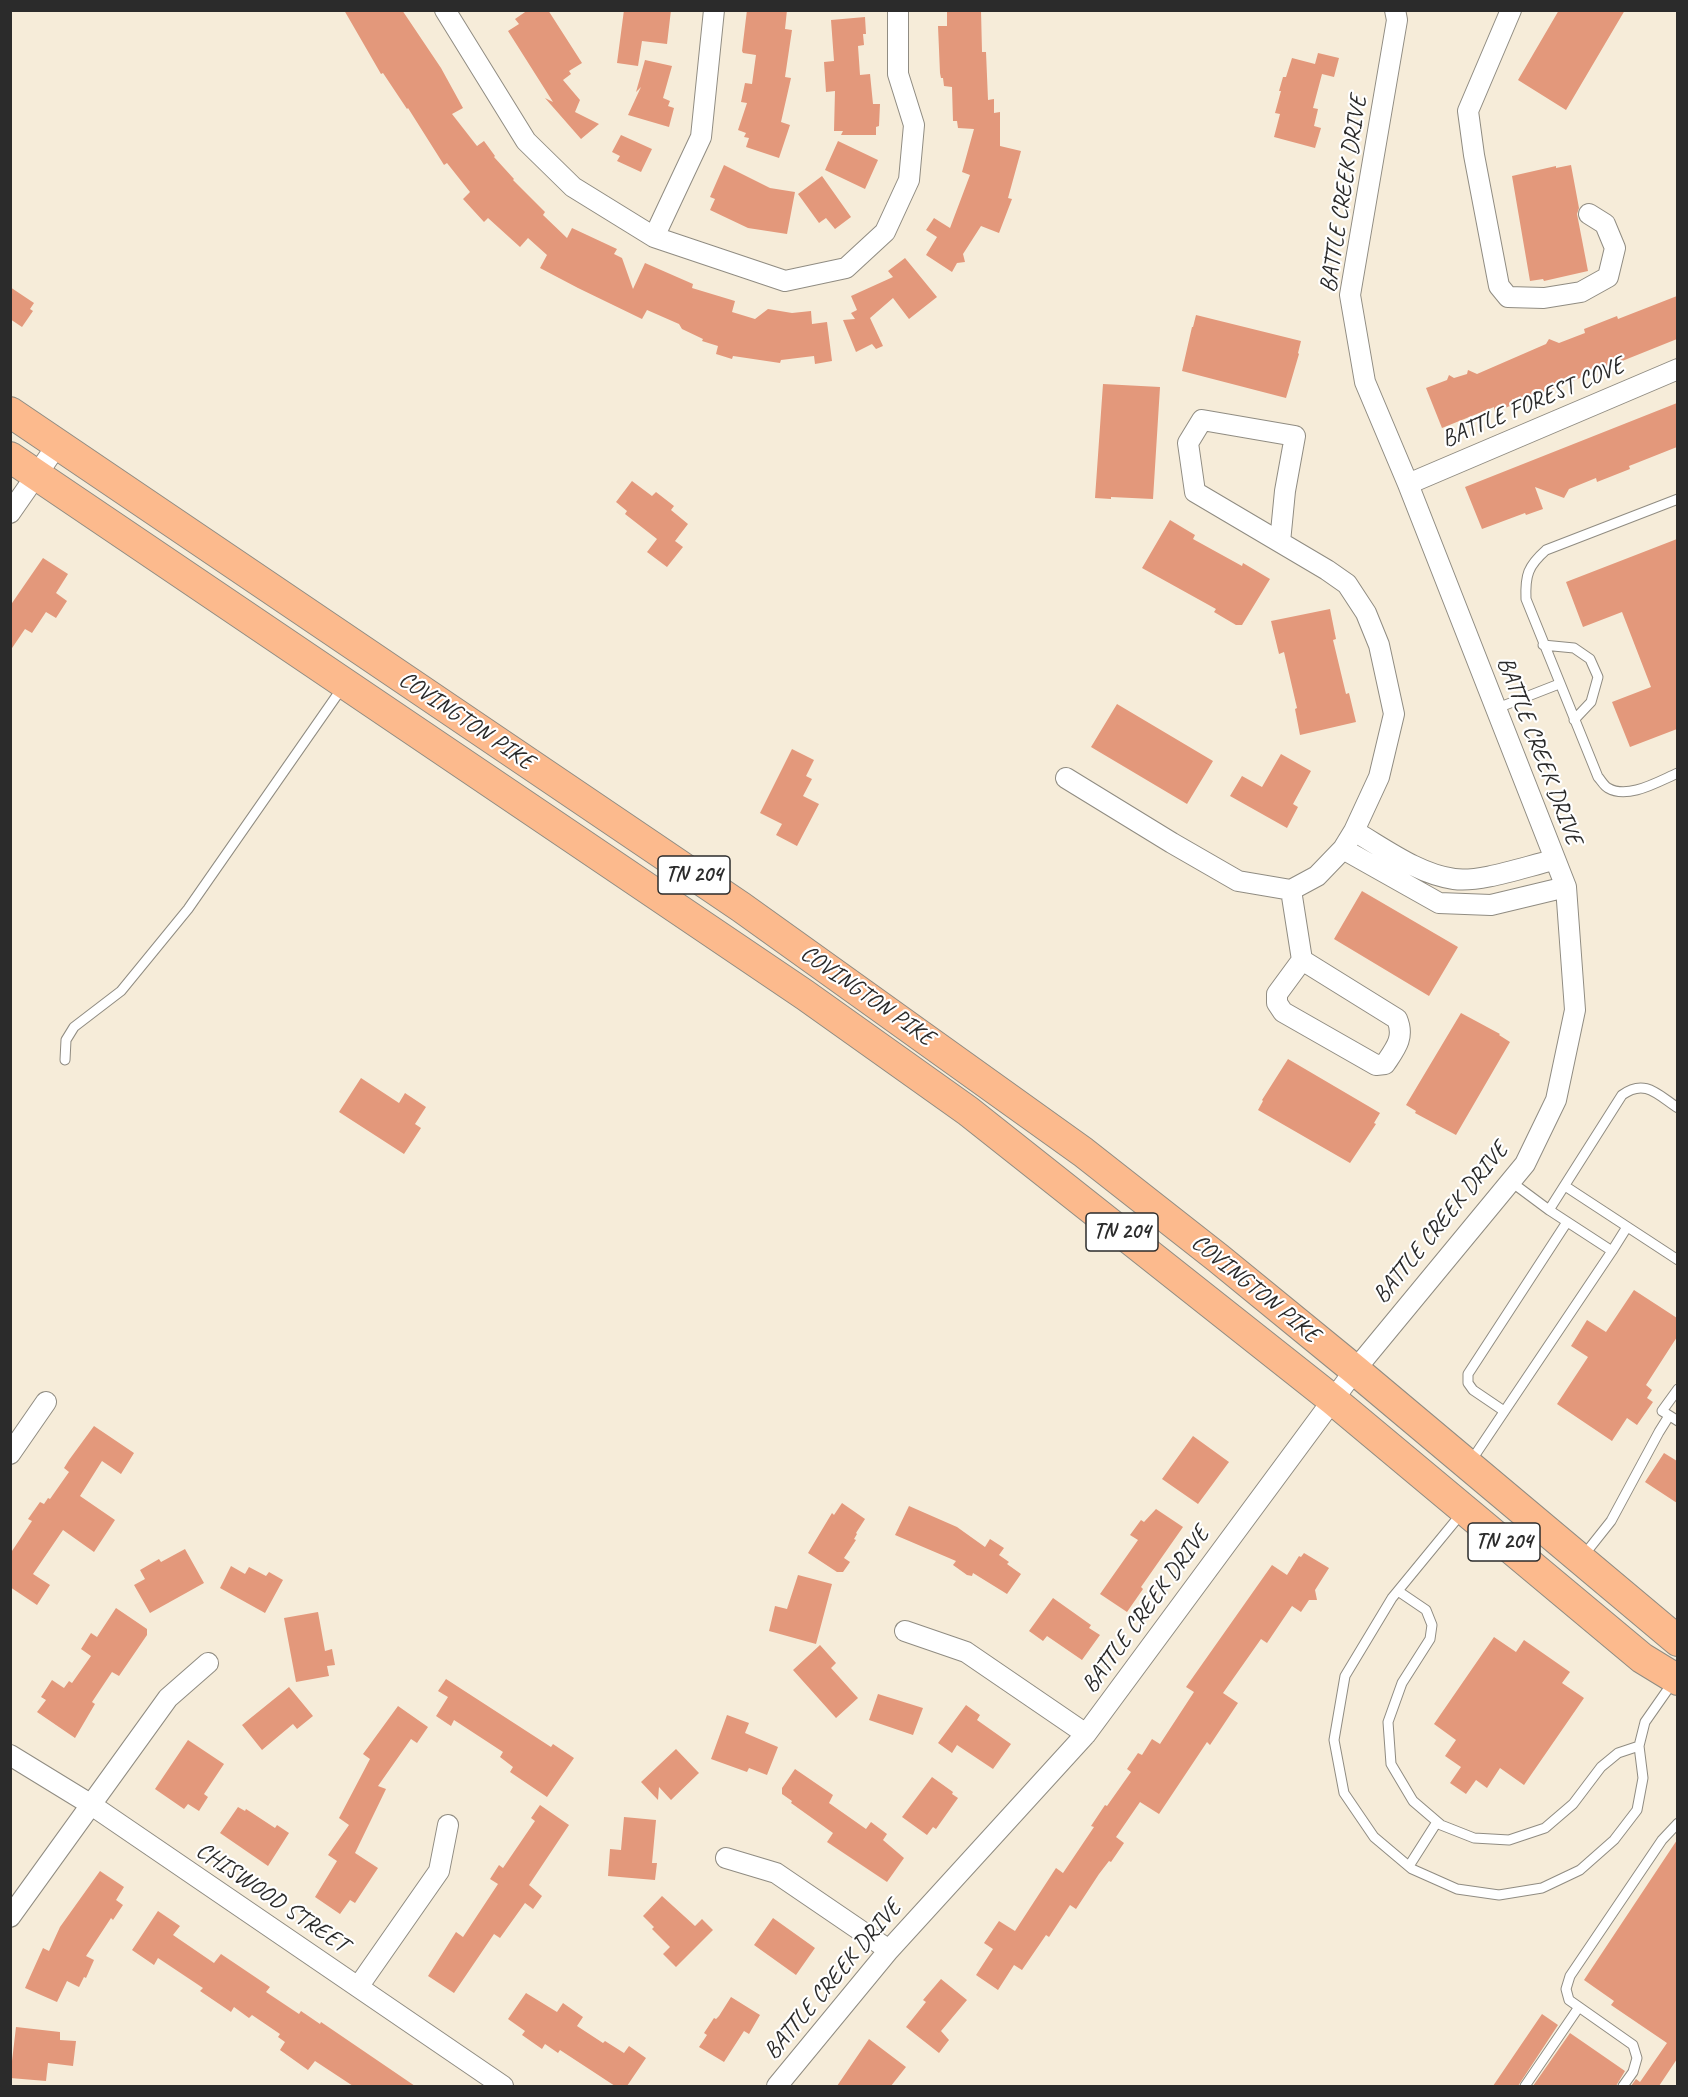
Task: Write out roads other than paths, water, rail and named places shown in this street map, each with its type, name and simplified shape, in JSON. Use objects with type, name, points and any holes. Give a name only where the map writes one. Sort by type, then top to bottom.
[{"type":"main road","name":"COVINGTON PIKE","points":[[10,412],[58,444],[495,763],[805,995],[917,1053],[1083,1152],[1355,1370],[1677,1641]]},
{"type":"main road","name":"COVINGTON PIKE","points":[[10,457],[345,683],[495,763]]},
{"type":"main road","name":"COVINGTON PIKE","points":[[917,1053],[977,1118],[1333,1400],[1642,1658],[1676,1679]]},
{"type":"street","points":[[445,10],[526,141],[573,187],[654,237],[785,281],[846,268],[885,232],[909,180],[914,125],[898,74],[898,10]]},
{"type":"street","points":[[654,237],[701,137],[714,10]]},
{"type":"street","name":"BATTLE CREEK DRIVE","points":[[777,2086],[889,1950],[1086,1734],[1355,1370],[1525,1164],[1556,1100],[1575,1010],[1566,887],[1408,484],[1365,382],[1350,295],[1397,20],[1395,10]]},
{"type":"street","points":[[1511,10],[1468,111],[1499,286],[1508,297],[1544,298],[1581,292],[1608,277],[1615,249],[1605,224],[1589,214]]},
{"type":"street","name":"BATTLE FOREST COVE","points":[[1408,484],[1677,369]]},
{"type":"street","points":[[1066,778],[1238,881],[1291,890],[1317,876],[1343,849],[1379,777],[1394,714],[1379,645],[1366,613],[1347,584],[1195,492],[1188,443],[1202,420],[1295,436],[1285,491],[1280,542]]},
{"type":"street","points":[[10,513],[58,444]]},
{"type":"street","points":[[1354,831],[1419,869],[1455,879],[1477,878],[1554,860]]},
{"type":"street","points":[[1343,849],[1439,903],[1491,905],[1566,887]]},
{"type":"street","points":[[1291,890],[1302,960],[1277,994],[1277,1003],[1283,1012],[1376,1065],[1384,1064],[1400,1042],[1400,1026],[1397,1019],[1302,960]]},
{"type":"street","points":[[10,1454],[46,1402]]},
{"type":"street","points":[[905,1631],[966,1652],[1086,1734]]},
{"type":"street","points":[[10,1917],[168,1698],[208,1663]]},
{"type":"street","name":"CHISWOOD STREET","points":[[10,1755],[90,1804],[503,2086]]},
{"type":"street","points":[[358,1987],[439,1871],[448,1825]]},
{"type":"street","points":[[726,1858],[776,1874],[889,1950]]},
{"type":"lane","points":[[1677,499],[1546,550],[1532,563],[1525,581],[1526,600],[1598,777],[1607,788],[1620,792],[1634,790],[1677,773]]},
{"type":"lane","points":[[1543,645],[1574,648],[1590,659],[1598,677],[1591,702],[1574,720]]},
{"type":"lane","points":[[65,1060],[66,1040],[74,1027],[121,991],[188,909],[345,683]]},
{"type":"lane","points":[[1495,709],[1559,684]]},
{"type":"lane","points":[[1548,1210],[1622,1095],[1632,1088],[1646,1087],[1677,1108]]},
{"type":"lane","points":[[1510,1181],[1548,1210],[1612,1251]]},
{"type":"lane","points":[[1565,1186],[1677,1260]]},
{"type":"lane","points":[[1504,1411],[1473,1390],[1468,1383],[1468,1374],[1567,1222]]},
{"type":"lane","points":[[1468,1465],[1627,1227]]},
{"type":"lane","points":[[1580,1560],[1611,1521],[1659,1432],[1673,1419],[1662,1411],[1677,1389]]},
{"type":"lane","points":[[1465,1510],[1398,1591],[1346,1676],[1335,1740],[1344,1793],[1374,1837],[1409,1866],[1457,1889],[1499,1895],[1542,1888],[1580,1870],[1614,1840],[1637,1810],[1643,1778],[1639,1746],[1645,1722],[1676,1679]]},
{"type":"lane","points":[[1398,1591],[1426,1610],[1432,1625],[1430,1639],[1402,1683],[1388,1722],[1391,1764],[1413,1801],[1437,1822],[1474,1838],[1509,1840],[1545,1828],[1574,1804],[1602,1767],[1618,1753],[1639,1746]]},
{"type":"lane","points":[[1409,1866],[1437,1822]]},
{"type":"lane","points":[[1623,2086],[1633,2072],[1637,2058],[1633,2044],[1569,2000],[1566,1989],[1570,1976],[1662,1839],[1677,1823]]},
{"type":"lane","points":[[1525,2086],[1579,2007]]}]
